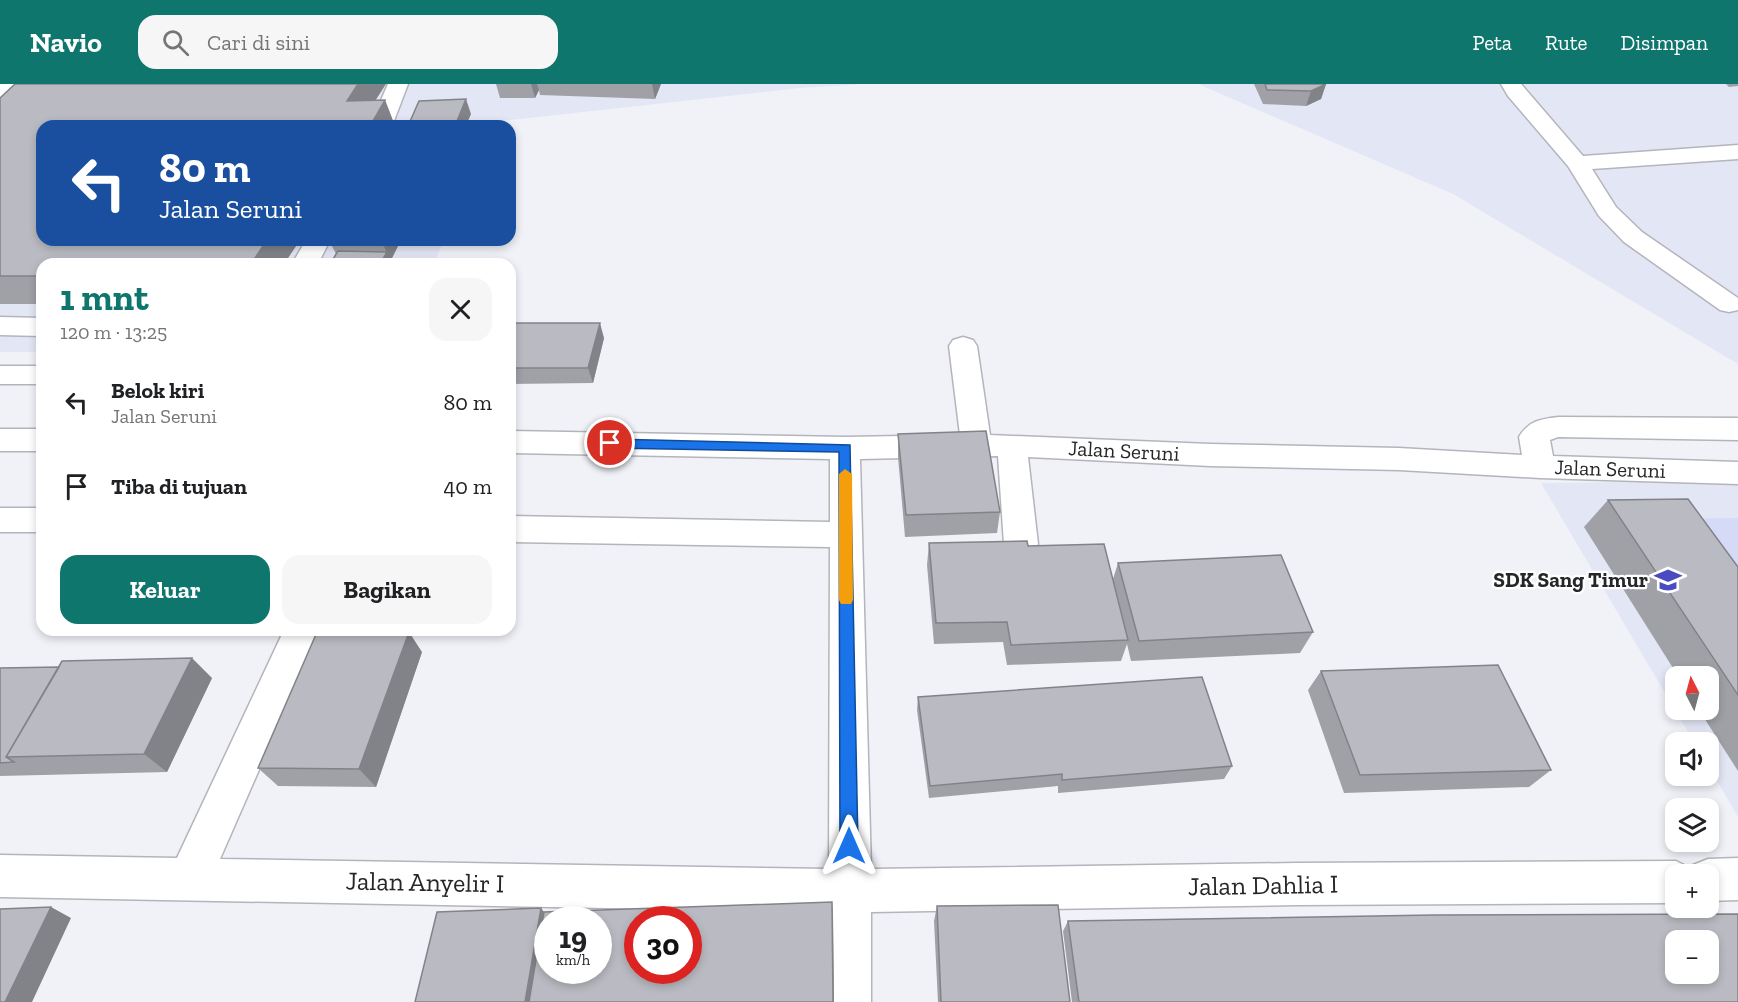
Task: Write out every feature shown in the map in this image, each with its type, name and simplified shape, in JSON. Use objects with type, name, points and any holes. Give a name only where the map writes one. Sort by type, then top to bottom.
[{"type":"street","points":[[0,93],[10,84]]},
{"type":"street","points":[[383,120],[398,84]]},
{"type":"street","points":[[1511,84],[1515,92],[1576,163],[1607,211],[1634,237],[1729,304]]},
{"type":"street","points":[[1576,163],[1738,152]]},
{"type":"street","points":[[0,326],[36,327]]},
{"type":"street","points":[[963,346],[976,446]]},
{"type":"street","points":[[0,375],[36,375]]},
{"type":"street","points":[[1540,467],[1534,437],[1544,429],[1558,427],[1738,429]]},
{"type":"street","points":[[0,440],[36,440]]},
{"type":"street","name":"Jalan Seruni","points":[[516,442],[852,448],[1012,445],[1210,455],[1399,459],[1540,467],[1738,473]]},
{"type":"street","points":[[1012,445],[1021,544]]},
{"type":"street","points":[[516,529],[845,543],[859,539],[852,448]]},
{"type":"street","points":[[0,520],[36,520]]},
{"type":"street","points":[[845,543],[850,891],[848,1002]]},
{"type":"street","points":[[190,878],[299,636]]},
{"type":"street","name":"Jalan Anyelir I","points":[[0,876],[850,891]]},
{"type":"street","points":[[1719,880],[1738,879]]},
{"type":"street","name":"Jalan Dahlia I","points":[[850,891],[1298,884],[1665,882]]},
{"type":"shaded area","points":[[28,84],[861,84],[800,88],[509,120],[36,120],[36,246],[442,246],[436,258],[36,258],[36,352],[0,352],[0,110]]},
{"type":"shaded area","points":[[1198,84],[1738,84],[1738,364],[1453,194]]},
{"type":"shaded area","name":"SDK Sang Timur","points":[[1738,481],[1738,817],[1719,784],[1719,732],[1688,732],[1681,720],[1719,720],[1719,666],[1665,666],[1665,693],[1541,483]]},
{"type":"shaded area","points":[[1738,518],[1738,613],[1671,519]]},
{"type":"building","points":[[15,84],[358,84],[347,101],[385,100],[373,120],[36,120],[36,246],[263,246],[255,258],[36,258],[36,276],[0,276],[0,98]]},
{"type":"building","points":[[1265,84],[1326,84],[1311,91],[1267,90]]},
{"type":"building","points":[[466,99],[457,120],[411,120],[419,101]]},
{"type":"building","points":[[338,251],[387,252],[384,258],[334,258]]},
{"type":"building","points":[[516,323],[600,323],[588,368],[516,368]]},
{"type":"building","points":[[986,431],[1000,512],[906,515],[898,434]]},
{"type":"building","points":[[1688,499],[1738,567],[1738,695],[1719,666],[1608,500]]},
{"type":"building","points":[[1027,541],[1028,546],[1104,544],[1128,640],[1011,645],[1007,622],[936,623],[929,543]]},
{"type":"building","points":[[1281,555],[1313,632],[1139,641],[1118,563]]},
{"type":"building","points":[[315,636],[408,636],[359,769],[258,768]]},
{"type":"building","points":[[192,658],[144,754],[6,757],[62,661]]},
{"type":"building","points":[[1498,665],[1551,770],[1360,775],[1321,671]]},
{"type":"building","points":[[59,667],[6,757],[14,762],[0,763],[0,668]]},
{"type":"building","points":[[1202,677],[1232,766],[1062,780],[1062,774],[930,786],[918,697]]},
{"type":"building","points":[[832,902],[833,1002],[529,1002],[534,972],[534,984],[612,984],[612,910],[624,909],[624,984],[702,984],[702,907]]},
{"type":"building","points":[[1058,905],[1070,1002],[941,1002],[937,906]]},
{"type":"building","points":[[51,907],[5,1002],[0,1002],[0,909]]},
{"type":"building","points":[[534,908],[534,949],[525,1002],[415,1002],[437,912]]},
{"type":"building","points":[[1665,914],[1665,918],[1719,918],[1719,914],[1738,914],[1738,1002],[1079,1002],[1068,921],[1434,915]]},
{"type":"slow traffic","points":[[845,474],[846,600]]},
{"type":"place","name":"SDK Sang Timur","points":[[1668,580]]},
{"type":"route","points":[[610,443],[845,448],[849,846]]}]
